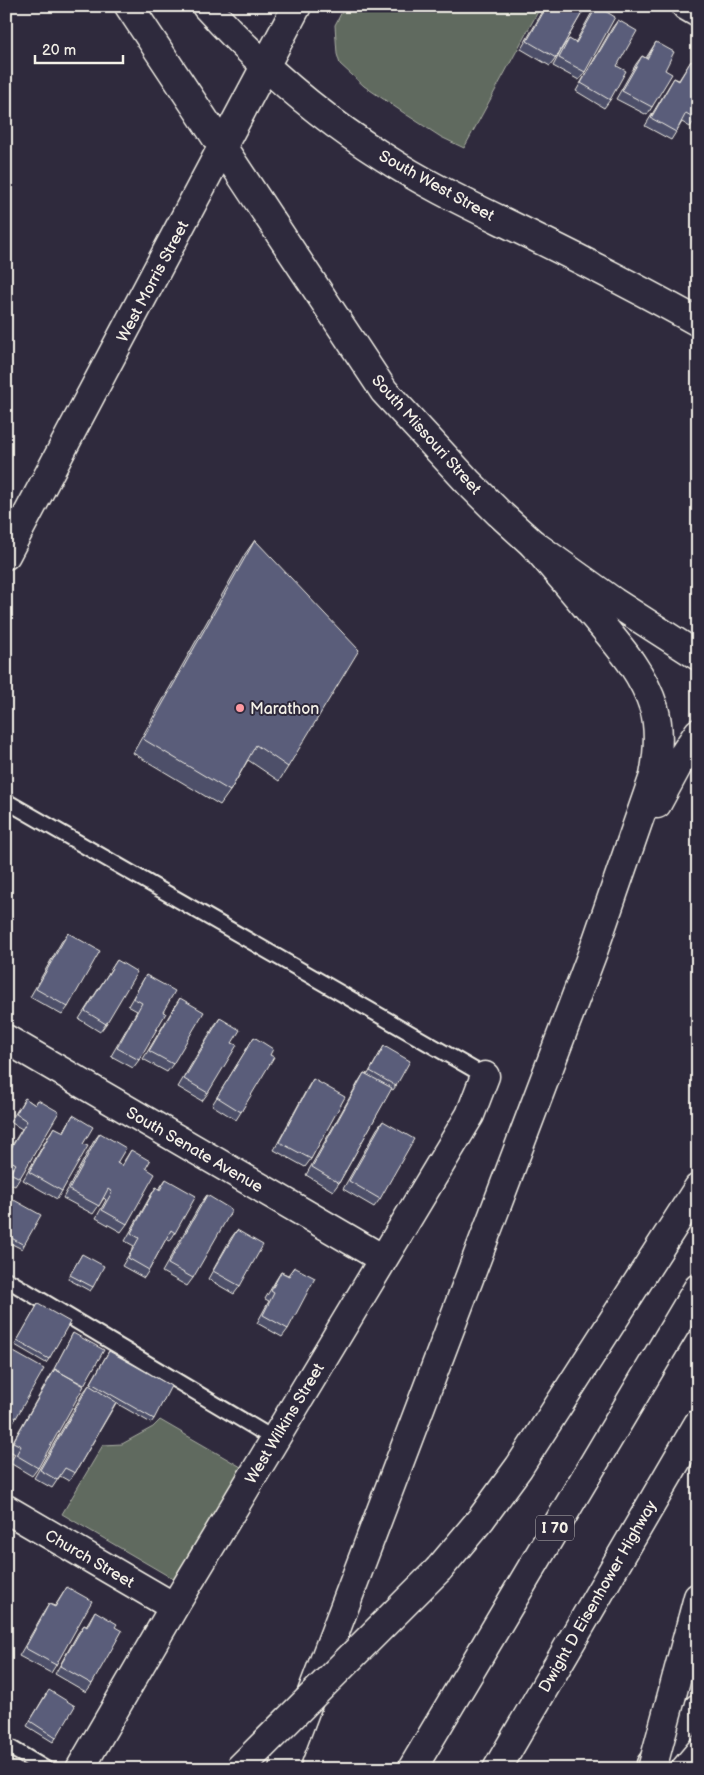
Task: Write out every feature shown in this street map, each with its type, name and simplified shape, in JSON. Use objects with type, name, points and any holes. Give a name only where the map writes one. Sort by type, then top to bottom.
[{"type":"main road","points":[[130,6],[222,147]]},
{"type":"main road","name":"South West Street","points":[[206,6],[265,66],[328,118],[382,157],[463,202],[617,278],[698,322]]},
{"type":"main road","name":"West Morris Street","points":[[6,555],[297,6]]},
{"type":"main road","points":[[686,6],[698,13]]},
{"type":"main road","name":"South Missouri Street","points":[[222,147],[384,391],[468,483],[534,544],[614,602],[698,656]]},
{"type":"main road","points":[[283,1769],[594,949],[654,776],[657,736],[654,709],[644,683],[631,661],[534,544]]},
{"type":"main road","points":[[617,882],[665,789],[698,733]]},
{"type":"main road","name":"South Senate Avenue","points":[[6,1039],[383,1259]]},
{"type":"main road","name":"West Wilkins Street","points":[[80,1769],[274,1439],[470,1116],[485,1076]]},
{"type":"main road","points":[[239,1769],[439,1569],[481,1519],[519,1467],[698,1188]]},
{"type":"main road","name":"I 70","points":[[412,1769],[698,1288]]},
{"type":"main road","name":"Dwight D Eisenhower Highway","points":[[497,1769],[698,1424]]},
{"type":"main road","name":"Church Street","points":[[6,1509],[174,1607]]},
{"type":"main road","points":[[652,1769],[695,1609]]},
{"type":"main road","points":[[647,1769],[698,1708]]},
{"type":"lane","points":[[6,801],[485,1076]]},
{"type":"lane","points":[[6,1279],[274,1439]]},
{"type":"lane","points":[[6,1745],[46,1769]]},
{"type":"green space","points":[[345,6],[541,6],[464,148],[441,137],[364,86],[340,64],[337,54],[335,25]]},
{"type":"green space","points":[[160,1420],[241,1467],[175,1580],[62,1514],[103,1445],[122,1444],[153,1427]]},
{"type":"building","points":[[547,6],[586,6],[556,58],[527,41]]},
{"type":"building","points":[[597,6],[615,17],[585,72],[559,58],[569,39],[576,43]]},
{"type":"building","points":[[618,20],[637,31],[617,66],[626,71],[610,100],[581,83]]},
{"type":"building","points":[[656,42],[674,52],[665,70],[672,74],[652,107],[622,91],[642,56],[647,59]]},
{"type":"building","points":[[691,61],[698,65],[698,116],[696,119],[686,113],[676,132],[651,118],[674,78],[679,81]]},
{"type":"building","name":"Marathon","points":[[255,540],[359,650],[288,767],[256,745],[230,791],[143,739]]},
{"type":"building","points":[[68,933],[100,951],[68,1007],[36,989]]},
{"type":"building","points":[[117,960],[137,972],[106,1024],[85,1011]]},
{"type":"building","points":[[146,975],[175,991],[163,1012],[166,1013],[139,1060],[117,1048],[142,1003],[133,998]]},
{"type":"building","points":[[180,998],[204,1012],[173,1064],[149,1051]]},
{"type":"building","points":[[220,1018],[240,1030],[232,1043],[237,1045],[208,1093],[184,1079]]},
{"type":"building","points":[[254,1037],[273,1049],[270,1055],[274,1057],[241,1112],[217,1097]]},
{"type":"building","points":[[384,1046],[410,1061],[396,1086],[370,1071]]},
{"type":"building","points":[[364,1073],[392,1088],[339,1183],[312,1167]]},
{"type":"building","points":[[313,1079],[345,1097],[311,1159],[279,1142]]},
{"type":"building","points":[[25,1098],[35,1105],[38,1100],[59,1112],[20,1178],[10,1173],[16,1164],[6,1157],[27,1121],[16,1114]]},
{"type":"building","points":[[73,1115],[93,1127],[83,1144],[88,1146],[62,1191],[29,1172],[54,1127],[64,1132]]},
{"type":"building","points":[[383,1121],[414,1139],[380,1199],[349,1181]]},
{"type":"building","points":[[100,1133],[126,1148],[117,1163],[122,1166],[131,1150],[150,1161],[146,1168],[155,1174],[127,1224],[102,1210],[112,1192],[108,1189],[99,1206],[69,1190]]},
{"type":"building","points":[[166,1179],[196,1196],[175,1233],[171,1230],[149,1270],[128,1258],[139,1238],[131,1233],[156,1187],[160,1190]]},
{"type":"building","points":[[207,1195],[232,1210],[193,1278],[168,1264]]},
{"type":"building","points":[[14,1200],[41,1215],[24,1245],[6,1235],[6,1214]]},
{"type":"building","points":[[237,1230],[263,1245],[240,1286],[213,1271]]},
{"type":"building","points":[[82,1254],[104,1266],[93,1287],[70,1275]]},
{"type":"building","points":[[294,1267],[315,1278],[288,1329],[263,1315],[274,1293],[271,1291],[281,1272],[289,1276]]},
{"type":"building","points":[[38,1304],[70,1322],[49,1359],[17,1341]]},
{"type":"building","points":[[73,1333],[104,1350],[84,1385],[54,1369]]},
{"type":"building","points":[[12,1351],[44,1369],[16,1418],[6,1413],[6,1360]]},
{"type":"building","points":[[109,1351],[171,1386],[154,1419],[91,1383]]},
{"type":"building","points":[[55,1369],[84,1386],[38,1468],[16,1455],[21,1446],[13,1442]]},
{"type":"building","points":[[89,1385],[116,1402],[75,1473],[65,1468],[57,1480],[40,1470]]},
{"type":"building","points":[[67,1587],[92,1601],[56,1665],[25,1648],[49,1604],[55,1607]]},
{"type":"building","points":[[95,1611],[117,1624],[115,1627],[122,1631],[92,1684],[60,1666],[84,1625],[87,1627]]},
{"type":"building","points":[[49,1690],[75,1706],[56,1738],[30,1721]]},
{"type":"place","name":"Marathon","points":[[240,708]]}]
